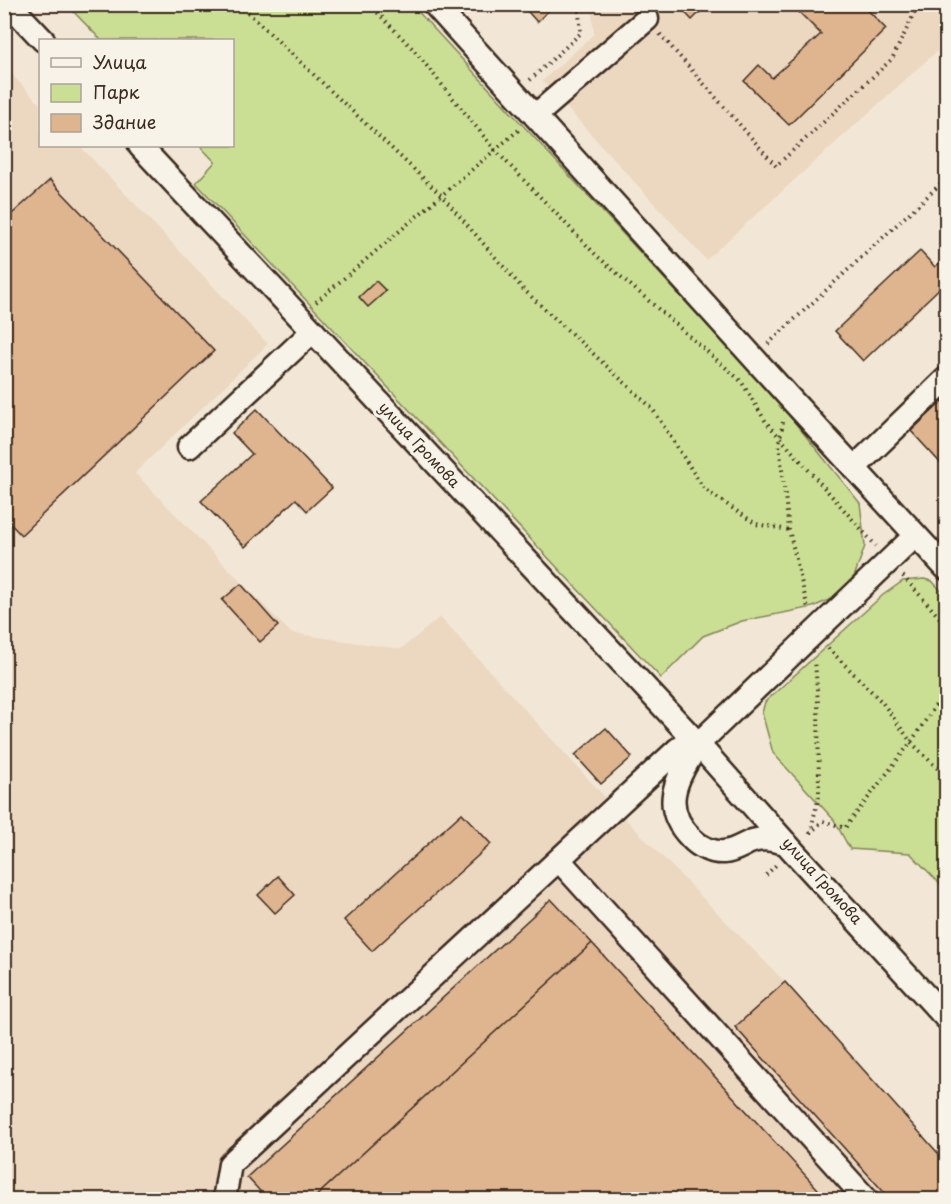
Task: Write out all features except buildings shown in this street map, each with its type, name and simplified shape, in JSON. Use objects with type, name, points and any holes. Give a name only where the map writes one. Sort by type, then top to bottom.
[{"type":"street","points":[[9,4],[41,39]]},
{"type":"street","points":[[434,4],[946,568]]},
{"type":"street","points":[[535,116],[647,19]]},
{"type":"street","name":"улица Громова","points":[[141,147],[698,744],[946,1018]]},
{"type":"street","points":[[189,447],[306,324]]},
{"type":"street","points":[[854,468],[946,379]]},
{"type":"street","points":[[789,846],[767,838],[724,852],[710,850],[695,843],[678,824],[673,798],[680,774],[698,744],[916,535]]},
{"type":"street","points":[[224,1200],[230,1164],[678,749],[698,744]]},
{"type":"street","points":[[559,860],[867,1200]]},
{"type":"path","points":[[239,4],[442,195],[523,289],[652,408],[704,489],[756,524],[789,530]]},
{"type":"path","points":[[369,4],[413,49],[495,150],[596,255],[741,381],[766,422],[946,625]]},
{"type":"path","points":[[528,82],[581,33],[578,4]]},
{"type":"path","points":[[647,19],[776,166],[892,59],[919,4]]},
{"type":"path","points":[[306,324],[442,195],[535,116]]},
{"type":"path","points":[[768,345],[946,179]]},
{"type":"path","points":[[812,633],[882,702],[912,742],[946,777]]},
{"type":"path","points":[[766,875],[789,846],[823,821],[845,828],[912,742],[946,690]]},
{"type":"shaded area","points":[[591,5],[946,5],[946,43],[706,260],[542,81],[594,34]]},
{"type":"shaded area","points":[[4,66],[39,103],[39,147],[81,147],[268,344],[135,473],[291,633],[401,649],[440,617],[614,807],[785,982],[946,1162],[946,1199],[5,1199]]},
{"type":"green space","points":[[67,5],[412,5],[779,403],[860,503],[865,546],[854,577],[831,599],[813,607],[742,621],[703,636],[661,678],[196,183],[215,162],[201,147],[234,147],[234,39],[100,39]]},
{"type":"green space","points":[[924,579],[932,581],[946,596],[946,890],[910,853],[850,849],[834,820],[773,753],[762,713],[765,702],[883,595],[903,581]]}]
